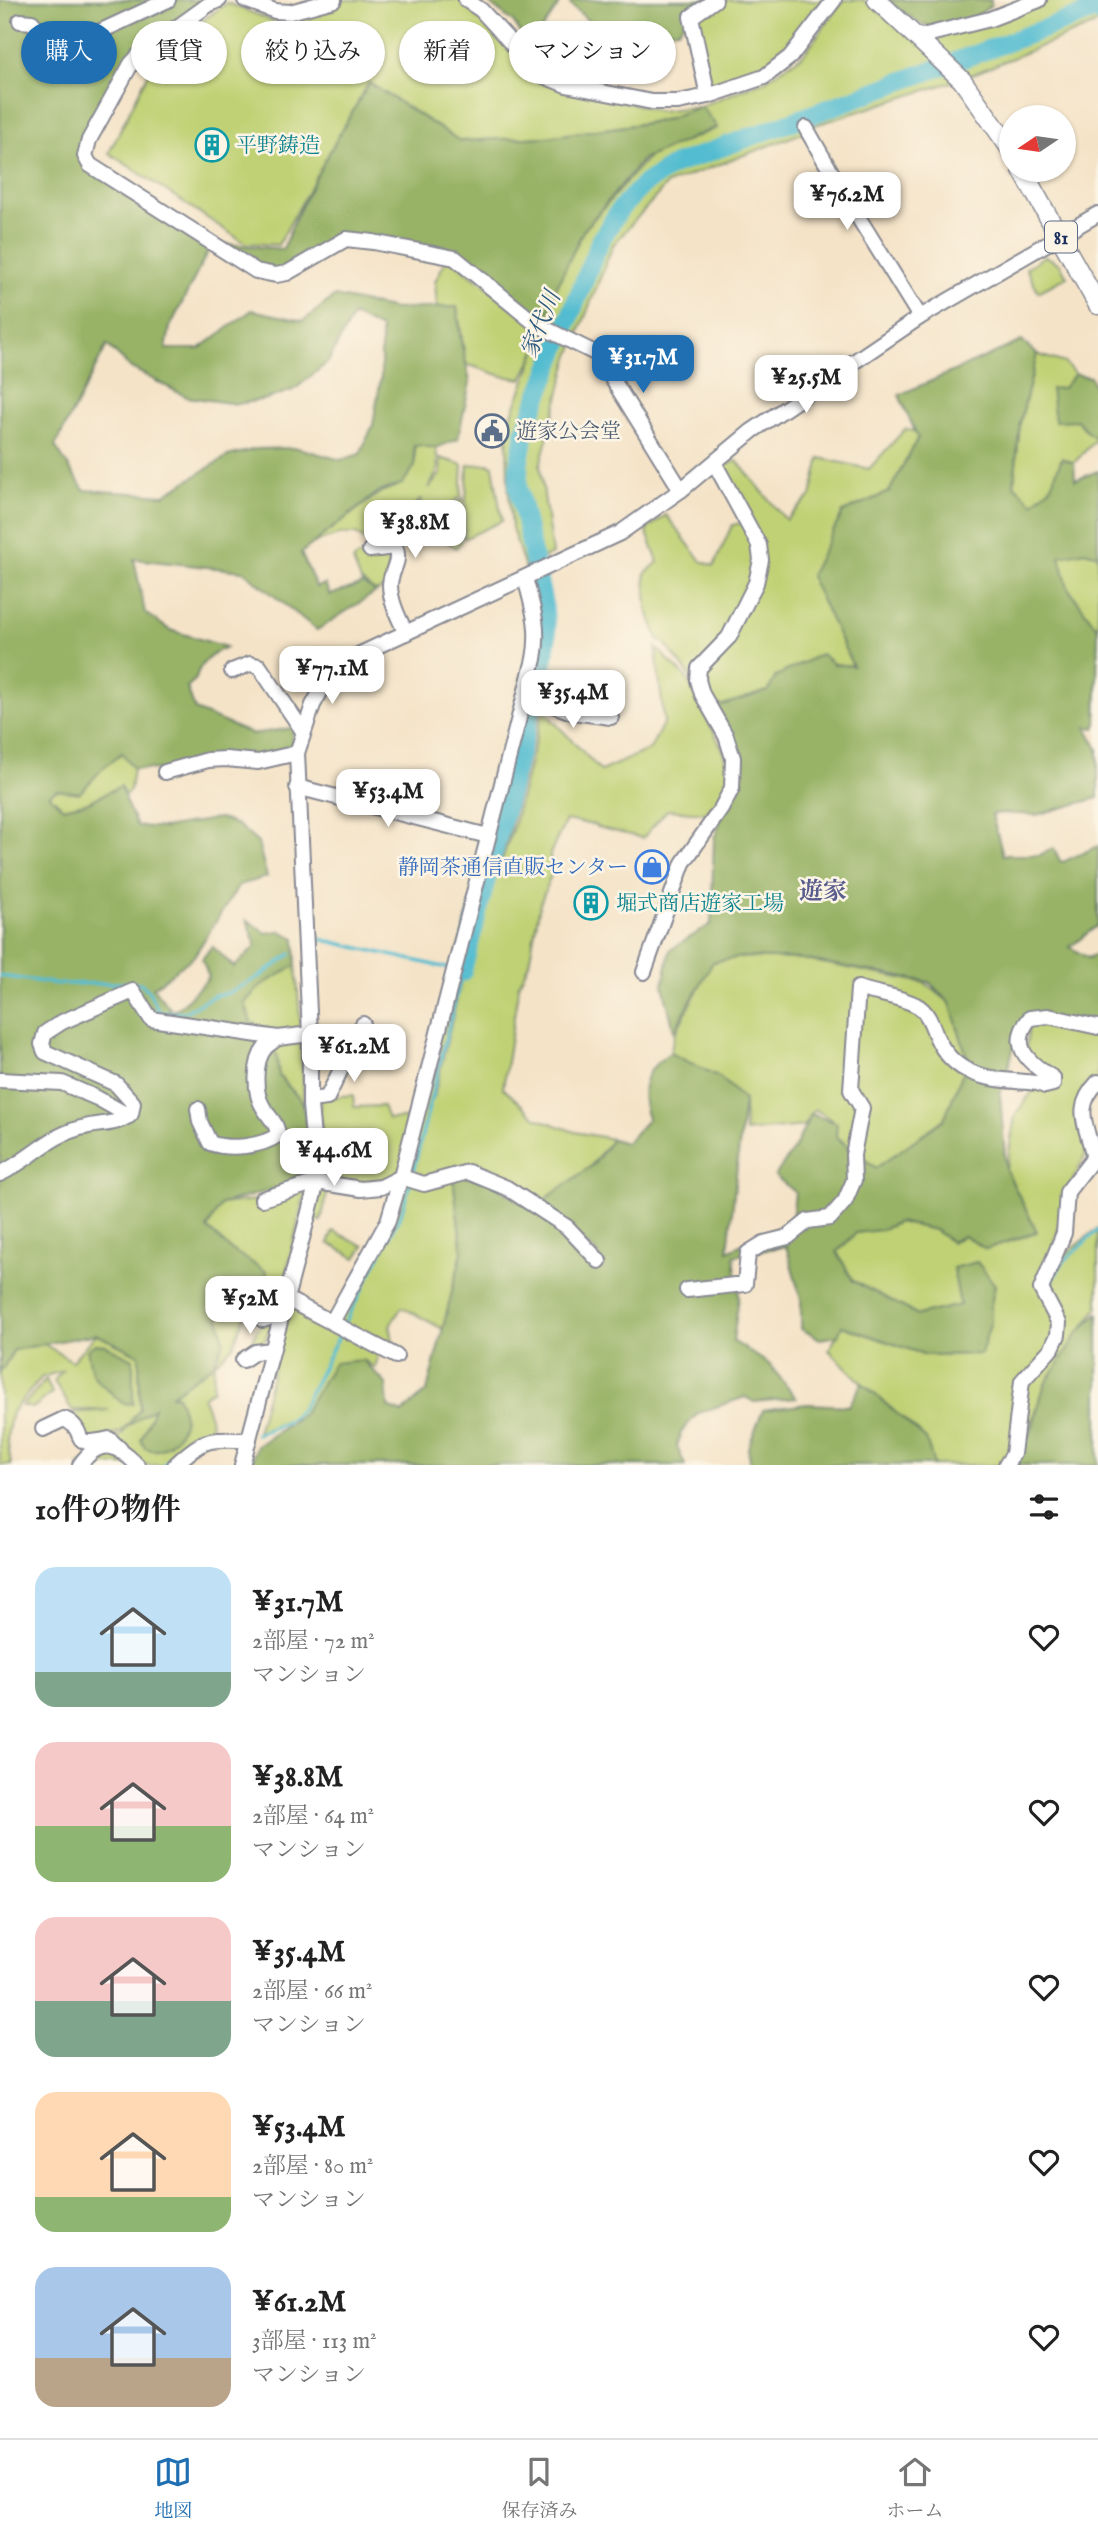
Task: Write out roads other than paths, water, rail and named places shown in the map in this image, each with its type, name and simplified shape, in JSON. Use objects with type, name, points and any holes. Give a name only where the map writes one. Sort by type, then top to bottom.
[{"type":"main road","points":[[877,0],[962,80],[999,133]]},
{"type":"main road","name":"81","points":[[1029,182],[1098,305]]},
{"type":"street","points":[[20,21],[32,22],[58,51],[168,0]]},
{"type":"street","points":[[219,0],[150,47],[131,64],[89,140],[85,156],[90,165],[256,271],[287,274],[346,239],[456,258],[536,324],[597,354],[681,490]]},
{"type":"street","points":[[245,0],[289,12],[334,0]]},
{"type":"street","points":[[466,0],[481,10],[533,66],[547,77],[652,102],[678,102],[708,96],[764,77],[790,57],[834,0]]},
{"type":"street","points":[[708,96],[691,17],[715,0]]},
{"type":"street","points":[[918,37],[989,19],[1039,0]]},
{"type":"street","points":[[806,128],[920,317]]},
{"type":"street","points":[[242,1465],[317,1182],[310,1100],[310,1034],[297,753],[313,705],[324,685],[337,669],[356,656],[620,533],[715,464],[752,431],[920,317],[1098,214]]},
{"type":"street","points":[[644,972],[683,863],[721,809],[732,788],[733,758],[726,736],[702,694],[698,680],[699,668],[729,637],[756,583],[761,560],[759,545],[715,464]]},
{"type":"street","points":[[370,550],[395,547],[398,553],[395,573],[390,582],[394,604],[406,633]]},
{"type":"street","points":[[338,1326],[408,1179],[454,970],[538,638],[536,618],[525,578]]},
{"type":"street","points":[[232,671],[250,664],[259,666],[303,731]]},
{"type":"street","points":[[545,702],[572,712],[611,717]]},
{"type":"street","points":[[165,772],[208,760],[258,762],[297,753]]},
{"type":"street","points":[[297,787],[488,836]]},
{"type":"street","points":[[687,1290],[745,1284],[748,1254],[764,1242],[788,1237],[808,1221],[830,1218],[845,1201],[854,1180],[853,1155],[862,1108],[851,1090],[858,988],[918,1005],[928,1017],[943,1051],[956,1066],[986,1078],[1045,1086],[1053,1084],[1053,1078],[1025,1055],[1019,1043],[1021,1028],[1030,1018],[1048,1016],[1098,1027]]},
{"type":"street","points":[[0,1174],[55,1136],[84,1127],[124,1120],[129,1116],[132,1103],[116,1084],[45,1052],[41,1044],[45,1033],[62,1022],[133,991],[151,1019],[278,1038],[310,1034]]},
{"type":"street","points":[[310,1100],[327,1098],[363,1024]]},
{"type":"street","points":[[198,1108],[200,1122],[210,1143],[220,1146],[267,1143],[278,1135],[277,1126],[262,1106],[257,1092],[259,1058],[265,1048],[278,1038]]},
{"type":"street","points":[[0,1080],[62,1083],[129,1116]]},
{"type":"street","points":[[1006,1465],[1013,1454],[1022,1381],[1052,1348],[1058,1335],[1059,1323],[1041,1289],[1064,1233],[1067,1192],[1092,1160],[1093,1154],[1082,1109],[1084,1098],[1098,1082]]},
{"type":"street","points":[[262,1199],[317,1182],[361,1189],[408,1179],[424,1184],[468,1172],[507,1188],[567,1227],[599,1262]]},
{"type":"street","points":[[285,1298],[396,1356]]},
{"type":"street","points":[[263,1320],[281,1314]]},
{"type":"street","points":[[243,1360],[256,1352],[272,1350]]},
{"type":"street","points":[[43,1429],[64,1419],[72,1424],[84,1442],[88,1444],[109,1439],[136,1465]]},
{"type":"street","points":[[175,1465],[197,1445],[206,1441],[250,1435]]},
{"type":"street","points":[[80,1465],[91,1451],[101,1447],[120,1449]]},
{"type":"waterway","name":"家代川","points":[[462,972],[543,664],[547,637],[544,607],[518,486],[525,430],[600,241],[620,209],[644,184],[674,165],[1098,9]]},
{"type":"waterway","points":[[1094,10],[1098,21]]},
{"type":"waterway","points":[[315,938],[452,969]]},
{"type":"waterway","points":[[0,976],[59,984],[140,983],[148,990],[160,1013],[185,1012],[215,995],[228,993],[259,977],[291,954]]},
{"type":"waterway","points":[[412,1176],[462,972],[459,971]]},
{"type":"waterway","points":[[344,1325],[401,1214],[410,1183]]},
{"type":"waterway","points":[[1050,1285],[1062,1263],[1098,1230]]},
{"type":"waterway","points":[[256,1434],[285,1423],[301,1410],[341,1332]]},
{"type":"waterway","points":[[163,1465],[198,1436],[206,1437]]},
{"type":"place","name":"平野鋳造","points":[[212,145]]},
{"type":"place","name":"遊家公会堂","points":[[492,431]]},
{"type":"place","name":"静岡茶通信直販センター","points":[[652,867]]},
{"type":"place","name":"堀式商店遊家工場","points":[[591,903]]},
{"type":"district","name":"遊家","points":[[823,891]]}]
